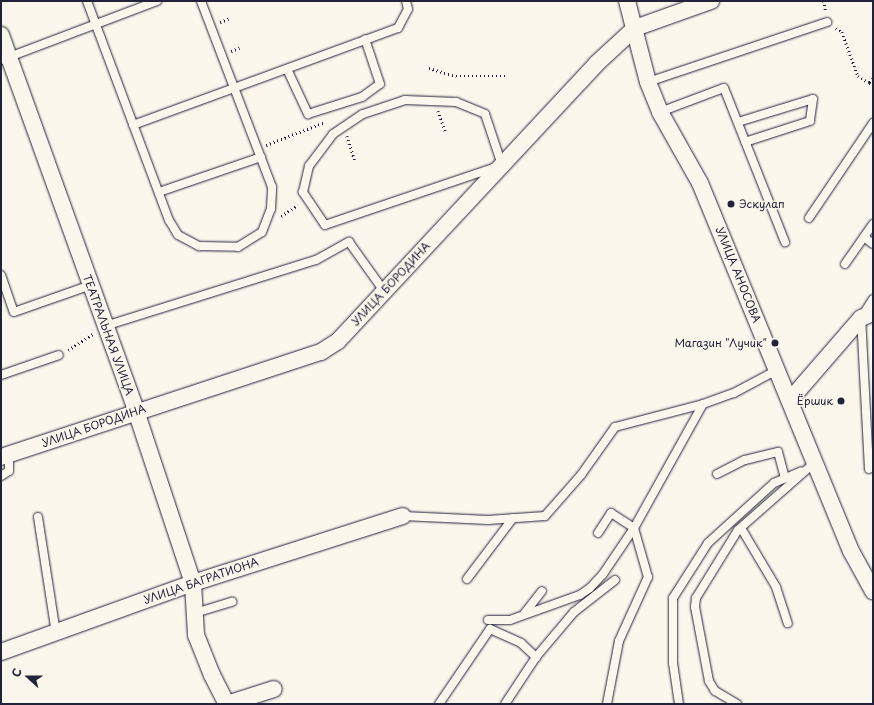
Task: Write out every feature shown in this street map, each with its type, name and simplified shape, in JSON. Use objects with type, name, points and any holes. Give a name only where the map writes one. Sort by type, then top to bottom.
[{"type":"street","name":"УЛИЦА АНОСОВА","points":[[627,1],[648,82],[660,112],[700,183],[790,400],[813,465],[850,551],[873,591]]},
{"type":"street","name":"УЛИЦА БОРОДИНА","points":[[5,456],[136,411],[322,352],[338,341],[596,64],[635,28],[711,1]]},
{"type":"street","name":"ТЕАТРАЛЬНАЯ УЛИЦА","points":[[1,35],[5,58],[91,285],[136,411],[193,583],[196,635],[227,704],[274,689]]},
{"type":"street","points":[[790,400],[867,315]]},
{"type":"street","name":"УЛИЦА БАГРАТИОНА","points":[[1,652],[193,583],[403,516]]},
{"type":"lane","points":[[87,1],[158,192],[178,235],[199,246],[238,246],[262,232],[271,209],[272,186],[201,1]]},
{"type":"lane","points":[[5,58],[157,1]]},
{"type":"lane","points":[[133,125],[398,28],[408,9],[406,1]]},
{"type":"lane","points":[[648,82],[827,22]]},
{"type":"lane","points":[[286,69],[308,114],[362,97],[380,84],[365,39]]},
{"type":"lane","points":[[660,112],[724,88],[785,242]]},
{"type":"lane","points":[[738,122],[813,99],[810,121],[745,142]]},
{"type":"lane","points":[[405,100],[456,102],[485,114],[502,165],[325,225],[303,192],[309,166],[331,136],[363,114],[405,100]]},
{"type":"lane","points":[[809,218],[873,123]]},
{"type":"lane","points":[[158,192],[261,157]]},
{"type":"lane","points":[[845,264],[873,224]]},
{"type":"lane","points":[[864,237],[873,244]]},
{"type":"lane","points":[[105,326],[316,260],[349,242],[384,291]]},
{"type":"lane","points":[[1,276],[14,312],[91,285]]},
{"type":"lane","points":[[869,468],[867,315],[873,299]]},
{"type":"lane","points":[[1,375],[59,355]]},
{"type":"lane","points":[[403,516],[488,520],[545,516],[581,475],[615,427],[703,404],[734,394],[777,370]]},
{"type":"lane","points":[[488,620],[510,620],[580,595],[590,588],[603,574],[634,528],[703,404]]},
{"type":"lane","points":[[717,474],[746,460],[778,452],[785,478]]},
{"type":"lane","points":[[1,476],[8,471],[5,456]]},
{"type":"lane","points":[[679,704],[673,663],[673,598],[708,543],[774,483],[813,465]]},
{"type":"lane","points":[[737,704],[715,691],[709,681],[695,607],[700,589],[741,528],[813,465]]},
{"type":"lane","points":[[598,533],[611,513],[634,528],[648,577],[619,642],[607,704]]},
{"type":"lane","points":[[38,517],[56,633]]},
{"type":"lane","points":[[467,579],[513,518]]},
{"type":"lane","points":[[741,528],[776,587],[788,623]]},
{"type":"lane","points":[[505,704],[536,657],[574,612],[615,580]]},
{"type":"lane","points":[[524,615],[542,591]]},
{"type":"lane","points":[[195,613],[232,602]]},
{"type":"lane","points":[[439,704],[490,629],[521,643],[536,657]]},
{"type":"path","points":[[824,1],[827,22],[842,32],[858,76],[873,84]]},
{"type":"path","points":[[429,68],[456,76],[505,76]]},
{"type":"path","points":[[869,83],[873,80]]},
{"type":"path","points":[[435,101],[446,133]]},
{"type":"path","points":[[308,114],[331,136]]},
{"type":"path","points":[[344,126],[355,160]]},
{"type":"path","points":[[266,222],[291,212],[306,198]]},
{"type":"path","points":[[59,355],[105,326]]},
{"type":"place","name":"Эскулап","points":[[731,204]]},
{"type":"place","name":"Магазин \"Лучик\"","points":[[775,343]]},
{"type":"place","name":"Ёршик","points":[[841,401]]}]
